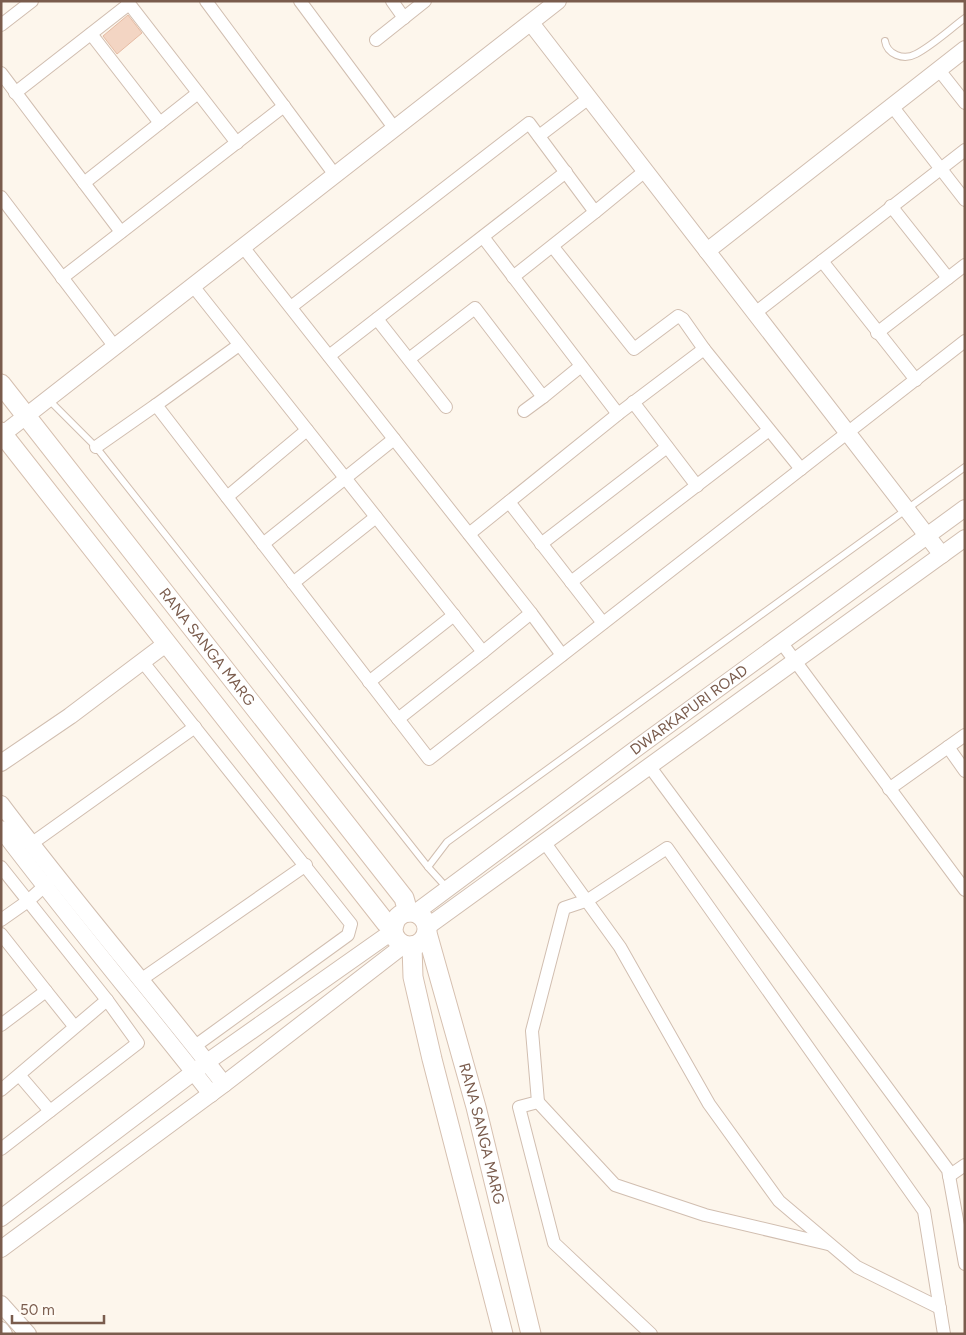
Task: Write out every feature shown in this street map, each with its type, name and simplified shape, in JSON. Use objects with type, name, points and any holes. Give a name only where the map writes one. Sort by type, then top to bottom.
[{"type":"main road","name":"RANA SANGA MARG","points":[[1,384],[404,898],[420,921],[476,1107],[530,1334]]},
{"type":"main road","name":"RANA SANGA MARG","points":[[2,433],[386,923],[401,937],[413,977],[432,1059],[503,1334]]},
{"type":"main road","points":[[399,916],[420,921],[422,942],[401,937],[399,916]]},
{"type":"street","points":[[1,25],[32,1]]},
{"type":"street","points":[[206,1],[335,175]]},
{"type":"street","points":[[300,1],[395,128]]},
{"type":"street","points":[[392,1],[404,18]]},
{"type":"street","points":[[376,40],[425,1]]},
{"type":"street","points":[[2,433],[558,1]]},
{"type":"street","points":[[16,93],[128,3],[236,143]]},
{"type":"street","points":[[531,23],[942,555]]},
{"type":"street","points":[[91,34],[160,123]]},
{"type":"street","points":[[707,251],[965,50]]},
{"type":"street","points":[[939,70],[965,103]]},
{"type":"street","points":[[1,73],[121,232]]},
{"type":"street","points":[[84,183],[198,93]]},
{"type":"street","points":[[539,136],[589,98]]},
{"type":"street","points":[[62,278],[284,106]]},
{"type":"street","points":[[892,106],[965,200]]},
{"type":"street","points":[[290,307],[529,123],[595,212]]},
{"type":"street","points":[[754,313],[965,150]]},
{"type":"street","points":[[513,277],[553,247],[645,171]]},
{"type":"street","points":[[329,356],[566,172]]},
{"type":"street","points":[[1,197],[115,347]]},
{"type":"street","points":[[891,206],[948,278]]},
{"type":"street","points":[[483,237],[618,414]]},
{"type":"street","points":[[243,247],[562,655]]},
{"type":"street","points":[[553,247],[634,349],[678,316],[683,320],[704,349],[801,469]]},
{"type":"street","points":[[822,261],[916,380]]},
{"type":"street","points":[[877,333],[965,266]]},
{"type":"street","points":[[193,286],[483,652]]},
{"type":"street","points":[[409,360],[475,308],[543,397]]},
{"type":"street","points":[[377,319],[446,407]]},
{"type":"street","points":[[156,405],[429,759],[965,341]]},
{"type":"street","points":[[96,447],[239,345]]},
{"type":"street","points":[[469,534],[633,402],[704,349]]},
{"type":"street","points":[[524,411],[581,366]]},
{"type":"street","points":[[633,402],[697,486]]},
{"type":"street","points":[[227,497],[307,430]]},
{"type":"street","points":[[571,582],[769,430]]},
{"type":"street","points":[[263,544],[394,439]]},
{"type":"street","points":[[541,544],[667,447]]},
{"type":"street","points":[[509,502],[603,623]]},
{"type":"street","name":"DWARKAPURI ROAD","points":[[420,921],[448,890],[781,642],[965,508]]},
{"type":"street","points":[[293,583],[376,517]]},
{"type":"street","name":"DWARKAPURI ROAD","points":[[420,921],[545,843],[965,538]]},
{"type":"street","points":[[398,719],[531,614]]},
{"type":"street","points":[[369,682],[454,615]]},
{"type":"street","points":[[781,642],[965,890]]},
{"type":"street","points":[[1,763],[70,716],[166,643]]},
{"type":"street","points":[[142,661],[348,918],[351,930],[348,935],[195,1046]]},
{"type":"street","points":[[31,844],[195,727]]},
{"type":"street","points":[[889,788],[965,735]]},
{"type":"street","points":[[948,747],[965,771]]},
{"type":"street","points":[[650,767],[948,1170],[965,1264]]},
{"type":"street","points":[[1,804],[31,844],[50,881],[211,1094]]},
{"type":"street","points":[[1,829],[142,979],[224,1084]]},
{"type":"street","points":[[545,843],[588,900],[620,947],[709,1104],[779,1201],[857,1267],[940,1308]]},
{"type":"street","points":[[832,1245],[706,1215],[615,1184],[538,1102],[532,1031],[564,908],[588,900],[667,848],[924,1211],[944,1334]]},
{"type":"street","points":[[142,979],[306,865]]},
{"type":"street","points":[[1,867],[107,1000],[138,1043],[1,1149]]},
{"type":"street","points":[[1,920],[28,901],[50,881]]},
{"type":"street","points":[[1,934],[74,1026]]},
{"type":"street","points":[[1,1218],[207,1062],[401,937]]},
{"type":"street","points":[[1,1249],[224,1084],[401,937]]},
{"type":"street","points":[[1,1025],[46,991]]},
{"type":"street","points":[[1,1090],[20,1076],[74,1026],[107,1000]]},
{"type":"street","points":[[20,1076],[50,1111]]},
{"type":"street","points":[[538,1102],[519,1107],[554,1243],[651,1334]]},
{"type":"street","points":[[949,1176],[965,1165]]},
{"type":"street","points":[[1,1304],[28,1334]]},
{"type":"lane","points":[[885,41],[886,48],[891,53],[902,56],[915,55],[965,18]]},
{"type":"lane","points":[[48,399],[96,447],[448,890]]},
{"type":"lane","points":[[428,867],[447,842],[965,467]]},
{"type":"building","points":[[128,15],[142,33],[117,54],[103,36]]}]
